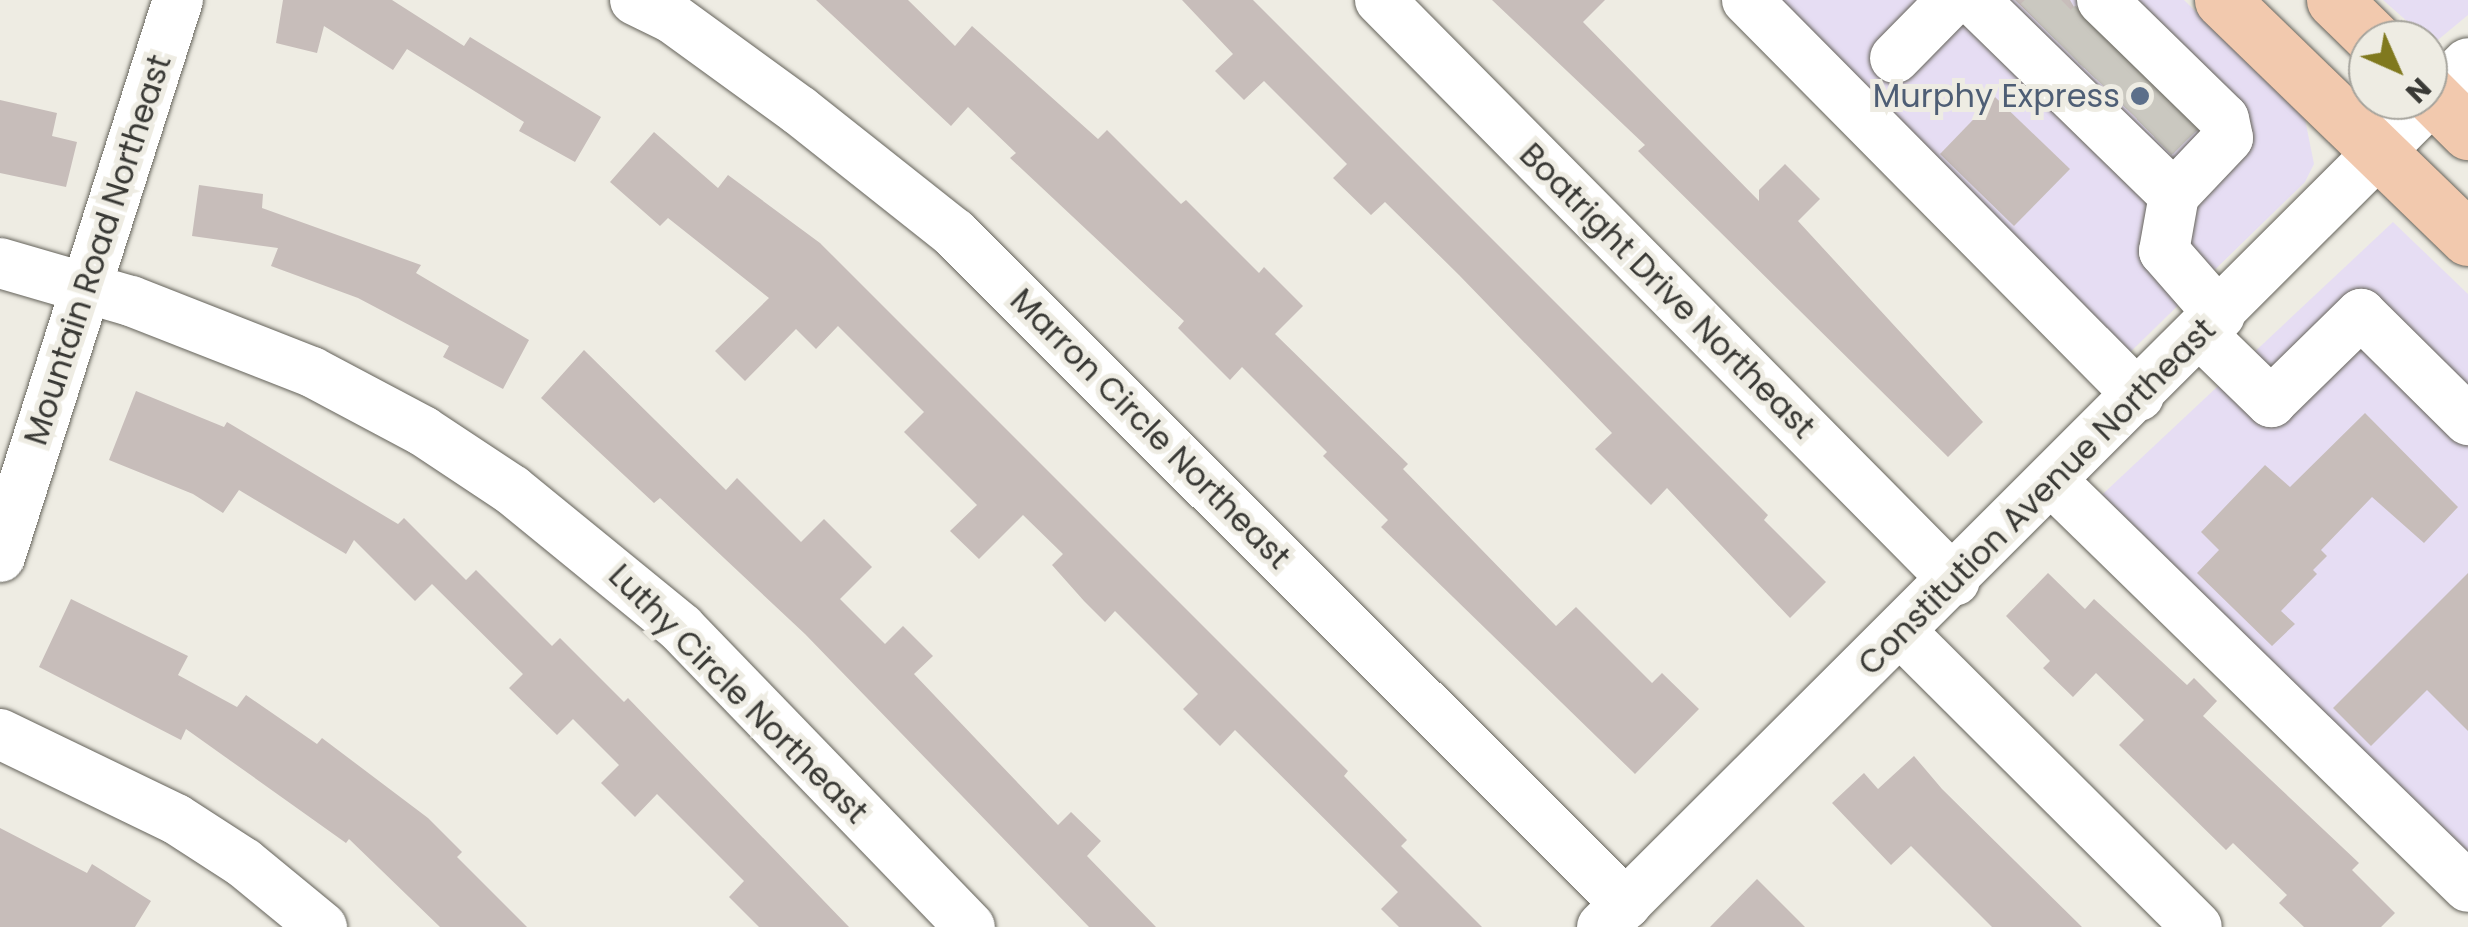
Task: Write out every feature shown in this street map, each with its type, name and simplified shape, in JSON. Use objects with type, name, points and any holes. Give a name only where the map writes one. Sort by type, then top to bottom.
[{"type":"main road","points":[[2222,0],[2468,238]]},
{"type":"main road","points":[[2334,0],[2354,20]]},
{"type":"street","name":"Mountain Road Northeast","points":[[0,557],[178,0]]},
{"type":"street","name":"Boatright Drive Northeast","points":[[1380,0],[1955,581]]},
{"type":"street","points":[[1747,0],[2139,396]]},
{"type":"street","name":"Marron Circle Northeast","points":[[663,6],[954,233],[1614,915]]},
{"type":"street","points":[[1896,58],[2107,77],[2164,251],[2211,325],[2271,402],[2362,314],[2468,420]]},
{"type":"street","name":"Constitution Avenue Northeast","points":[[1614,915],[2382,154],[2450,96]]},
{"type":"street","name":"Luthy Circle Northeast","points":[[0,263],[88,286],[312,372],[423,431],[512,490],[681,628],[970,927]]},
{"type":"street","points":[[2054,482],[2468,887]]},
{"type":"street","points":[[1902,632],[2197,927]]},
{"type":"street","points":[[0,734],[176,819],[244,863],[322,927]]},
{"type":"shaded area","points":[[1761,0],[2184,0],[2305,119],[2314,164],[2305,182],[2121,361]]},
{"type":"shaded area","points":[[2383,0],[2468,0],[2468,15],[2448,32],[2448,20],[2406,20]]},
{"type":"shaded area","points":[[2393,222],[2468,294],[2468,909],[2074,521]]},
{"type":"building","points":[[283,0],[392,0],[464,46],[470,37],[601,117],[575,162],[519,131],[524,122],[407,49],[393,70],[324,26],[317,53],[276,43]]},
{"type":"building","points":[[816,0],[908,0],[955,46],[972,26],[1098,139],[1107,130],[1181,204],[1186,200],[1259,273],[1264,267],[1303,306],[1275,334],[1408,464],[1403,469],[1556,626],[1576,607],[1652,683],[1662,673],[1699,709],[1635,774],[1381,527],[1388,520],[1242,367],[1230,380],[1178,328],[1184,321],[1010,158],[1016,153],[968,107],[951,126]]},
{"type":"building","points":[[1182,0],[1253,0],[1768,515],[1764,520],[1826,582],[1790,618],[1667,488],[1651,505],[1595,449],[1612,433],[1459,275],[1385,202],[1371,215],[1333,178],[1347,164],[1264,81],[1244,100],[1215,71],[1233,54]]},
{"type":"building","points":[[1492,0],[1605,0],[1583,22],[1759,201],[1759,190],[1785,164],[1820,199],[1798,221],[1983,422],[1948,457],[1638,151],[1645,145]]},
{"type":"building","name":"Murphy Express","points":[[2015,0],[2070,0],[2082,21],[2195,131],[2173,154]]},
{"type":"building","points":[[1995,97],[2070,169],[2014,226],[1940,154]]},
{"type":"building","points":[[0,100],[57,113],[52,136],[77,142],[66,187],[0,173]]},
{"type":"building","points":[[654,132],[718,188],[728,175],[820,243],[1348,771],[1344,776],[1407,840],[1401,846],[1482,927],[1399,927],[1381,909],[1398,892],[1235,730],[1220,746],[1183,709],[1198,694],[1115,611],[1105,622],[1084,601],[1052,565],[1063,554],[1023,515],[979,559],[950,531],[977,505],[904,432],[924,412],[838,326],[816,349],[796,329],[745,381],[715,351],[769,298],[668,218],[660,226],[610,182]]},
{"type":"building","points":[[199,185],[263,194],[262,208],[421,265],[416,273],[529,340],[503,389],[443,357],[449,346],[358,298],[271,266],[278,248],[192,236]]},
{"type":"building","points":[[584,350],[726,490],[737,478],[801,542],[824,519],[872,567],[840,599],[885,644],[903,626],[933,656],[914,674],[1058,825],[1071,812],[1101,841],[1087,856],[1156,927],[1089,927],[805,634],[660,498],[654,503],[541,398]]},
{"type":"building","points":[[136,391],[224,427],[227,422],[398,524],[404,518],[466,580],[476,570],[552,646],[560,638],[624,702],[628,698],[849,927],[759,927],[729,897],[744,881],[657,794],[635,817],[601,783],[619,765],[573,719],[557,735],[509,688],[523,674],[432,584],[415,601],[354,540],[346,554],[239,490],[223,513],[193,494],[109,460]]},
{"type":"building","points":[[2365,413],[2458,507],[2424,543],[2372,497],[2321,550],[2327,556],[2313,570],[2317,574],[2281,611],[2295,624],[2272,646],[2197,573],[2219,550],[2201,532],[2265,465],[2290,487]]},
{"type":"building","points":[[2048,573],[2085,609],[2094,599],[2187,685],[2194,678],[2217,701],[2203,716],[2359,863],[2352,870],[2395,913],[2381,927],[2304,927],[2279,903],[2287,895],[2233,843],[2226,850],[2119,745],[2144,720],[2096,673],[2073,697],[2043,668],[2050,661],[2006,616]]},
{"type":"building","points":[[2468,573],[2468,731],[2427,690],[2371,746],[2333,708]]},
{"type":"building","points":[[71,599],[188,656],[178,675],[237,707],[246,695],[317,744],[322,738],[428,818],[462,852],[457,857],[527,927],[440,927],[349,839],[346,843],[186,729],[181,740],[39,667]]},
{"type":"building","points":[[1914,756],[1942,789],[2082,927],[1992,927],[1911,846],[1891,865],[1832,803],[1864,773],[1878,789]]},
{"type":"building","points":[[0,828],[87,873],[92,864],[151,901],[135,927],[0,927]]},
{"type":"building","points":[[1757,879],[1805,927],[1710,927]]},
{"type":"tunnel","points":[[2038,22],[2061,0]]},
{"type":"tunnel","points":[[2066,50],[2093,23]]},
{"type":"tunnel","points":[[2096,79],[2122,51]]},
{"type":"tunnel","points":[[2127,109],[2153,82]]},
{"type":"tunnel","points":[[2154,137],[2182,110]]},
{"type":"place","name":"Murphy Express","points":[[2140,96]]}]
